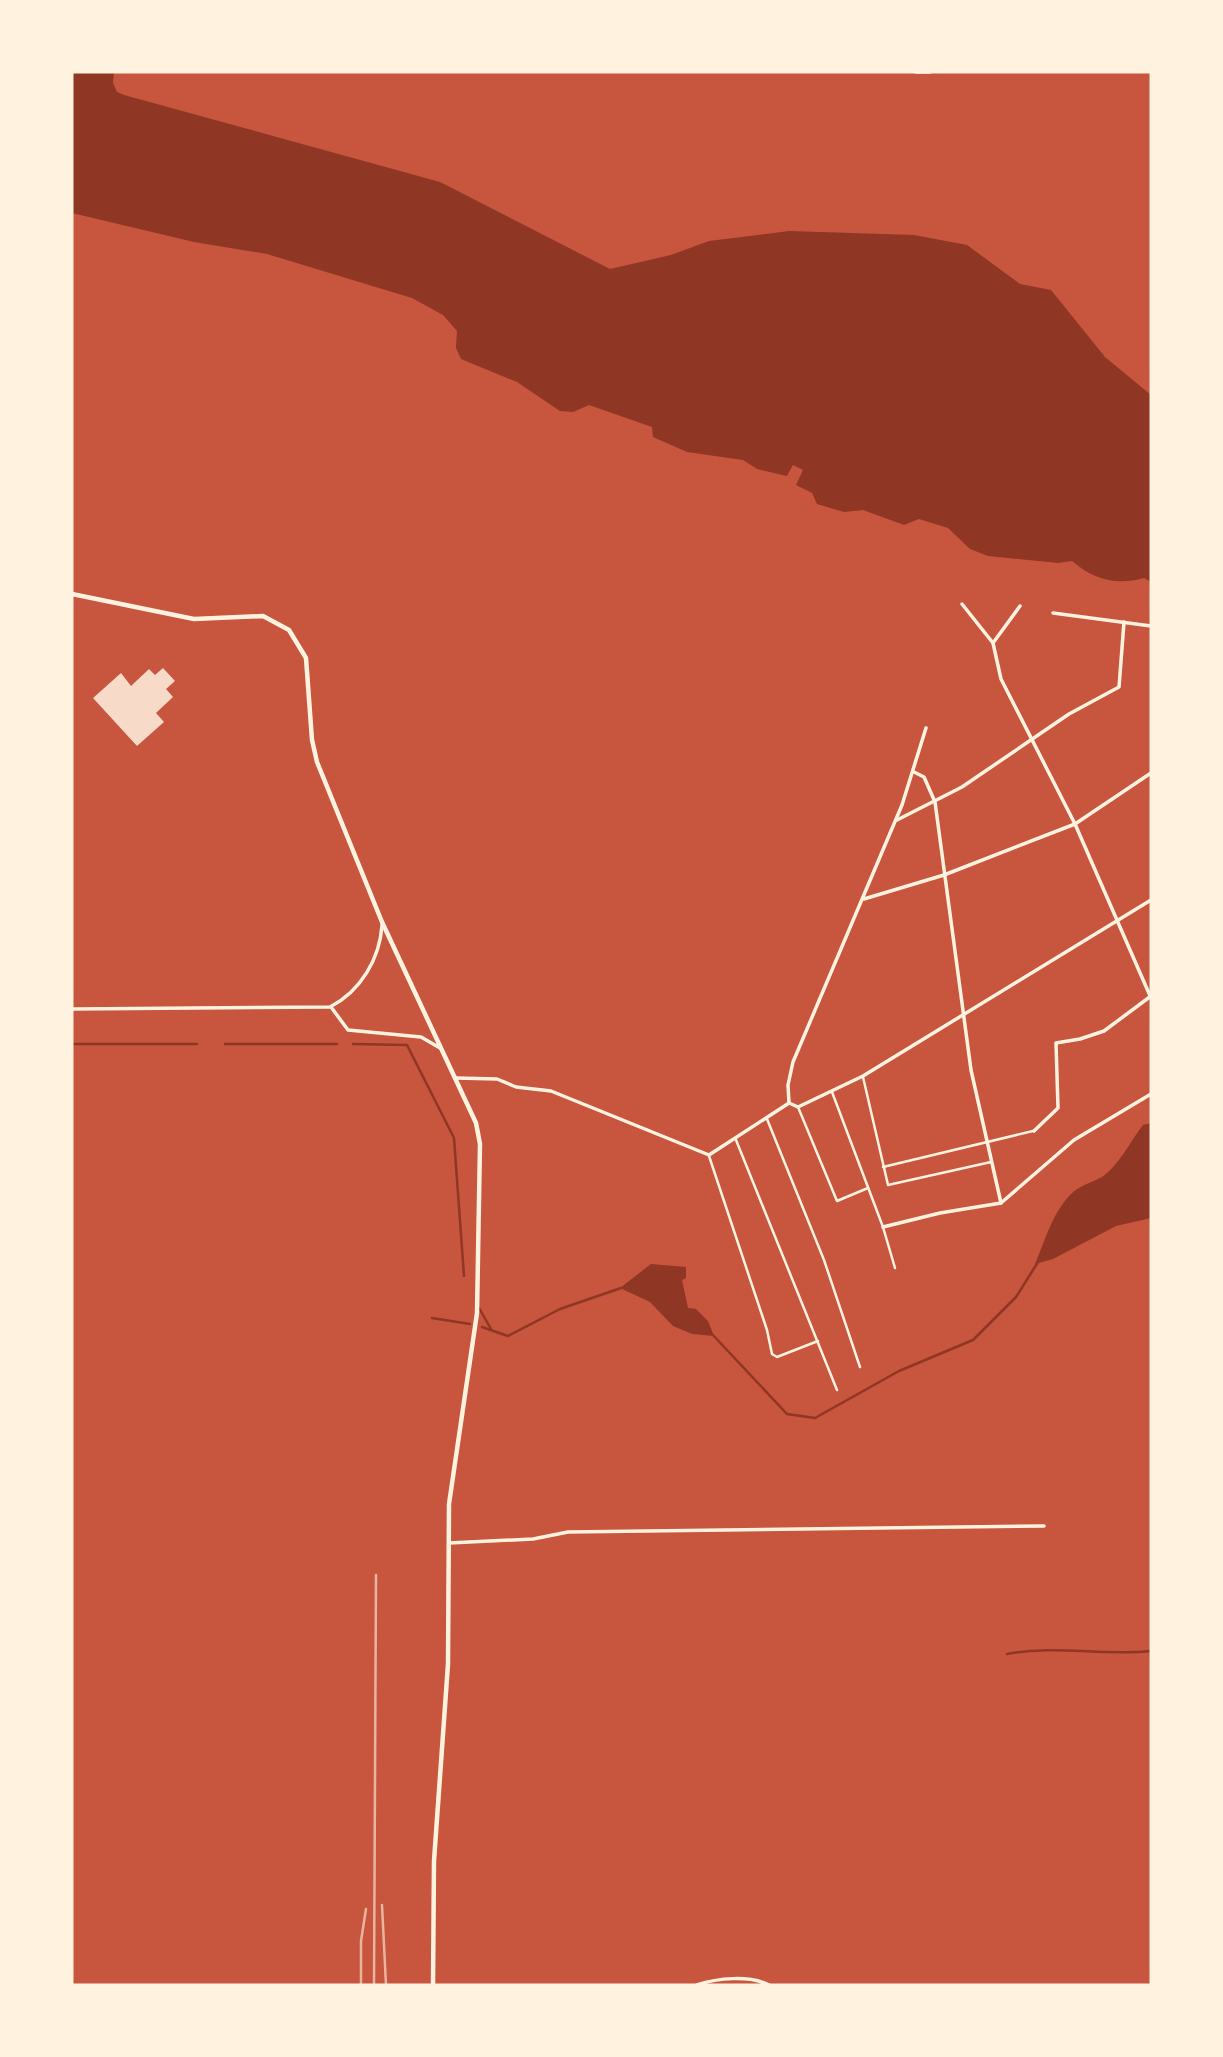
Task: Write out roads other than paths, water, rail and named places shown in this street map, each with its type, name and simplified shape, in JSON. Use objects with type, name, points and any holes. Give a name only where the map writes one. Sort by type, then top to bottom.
[{"type":"street","points":[[916,72],[930,72]]},
{"type":"street","points":[[72,594],[194,619],[263,616],[289,630],[306,658],[312,740],[317,762],[382,922],[472,1110],[480,1144],[477,1313],[449,1504],[448,1664],[434,1861],[433,1985]]},
{"type":"street","points":[[883,1167],[1034,1131],[1058,1108],[1056,1043],[1080,1040],[1104,1031],[1151,997],[1075,824],[1001,679],[993,643],[962,604]]},
{"type":"street","points":[[993,643],[1020,606]]},
{"type":"street","points":[[1054,613],[1151,626]]},
{"type":"street","points":[[895,821],[962,787],[1033,739],[1119,687],[1124,622]]},
{"type":"street","points":[[789,1103],[788,1085],[793,1062],[864,899],[914,772],[926,728]]},
{"type":"street","points":[[914,772],[924,777],[935,802],[971,1070],[1001,1203]]},
{"type":"street","points":[[864,899],[944,876],[1075,824],[1151,773]]},
{"type":"street","points":[[798,1107],[863,1076],[1151,900]]},
{"type":"street","points":[[72,1009],[330,1007],[361,982],[378,950],[382,922]]},
{"type":"street","points":[[330,1007],[348,1030],[421,1037],[442,1049]]},
{"type":"street","points":[[863,1076],[886,1183],[891,1185],[992,1163]]},
{"type":"street","points":[[456,1078],[497,1080],[516,1087],[551,1091],[709,1155],[767,1330],[772,1354],[777,1357],[818,1341]]},
{"type":"street","points":[[832,1092],[883,1227],[895,1268]]},
{"type":"street","points":[[883,1227],[940,1213],[1001,1203],[1074,1140],[1151,1094]]},
{"type":"street","points":[[789,1103],[798,1107],[836,1201],[868,1188]]},
{"type":"street","points":[[709,1155],[736,1140],[789,1103]]},
{"type":"street","points":[[767,1119],[824,1260],[860,1367]]},
{"type":"street","points":[[736,1140],[837,1390]]},
{"type":"street","points":[[447,1543],[533,1539],[568,1532],[1044,1526]]},
{"type":"street","points":[[697,1985],[732,1979],[760,1980],[769,1985]]},
{"type":"waterway","points":[[72,1044],[197,1044]]},
{"type":"waterway","points":[[225,1044],[337,1044]]},
{"type":"waterway","points":[[353,1044],[407,1045],[454,1138],[464,1276]]},
{"type":"waterway","points":[[712,1334],[787,1414],[815,1418],[899,1371],[973,1340],[1016,1297],[1038,1262]]},
{"type":"waterway","points":[[482,1327],[508,1336],[560,1309],[621,1288]]},
{"type":"waterway","points":[[479,1308],[491,1329]]},
{"type":"waterway","points":[[432,1318],[470,1324]]},
{"type":"waterway","points":[[1007,1654],[1043,1650],[1151,1651]]},
{"type":"railway","points":[[374,1985],[376,1575]]},
{"type":"railway","points":[[382,1905],[386,1985]]},
{"type":"railway","points":[[361,1985],[361,1941],[366,1909]]}]
